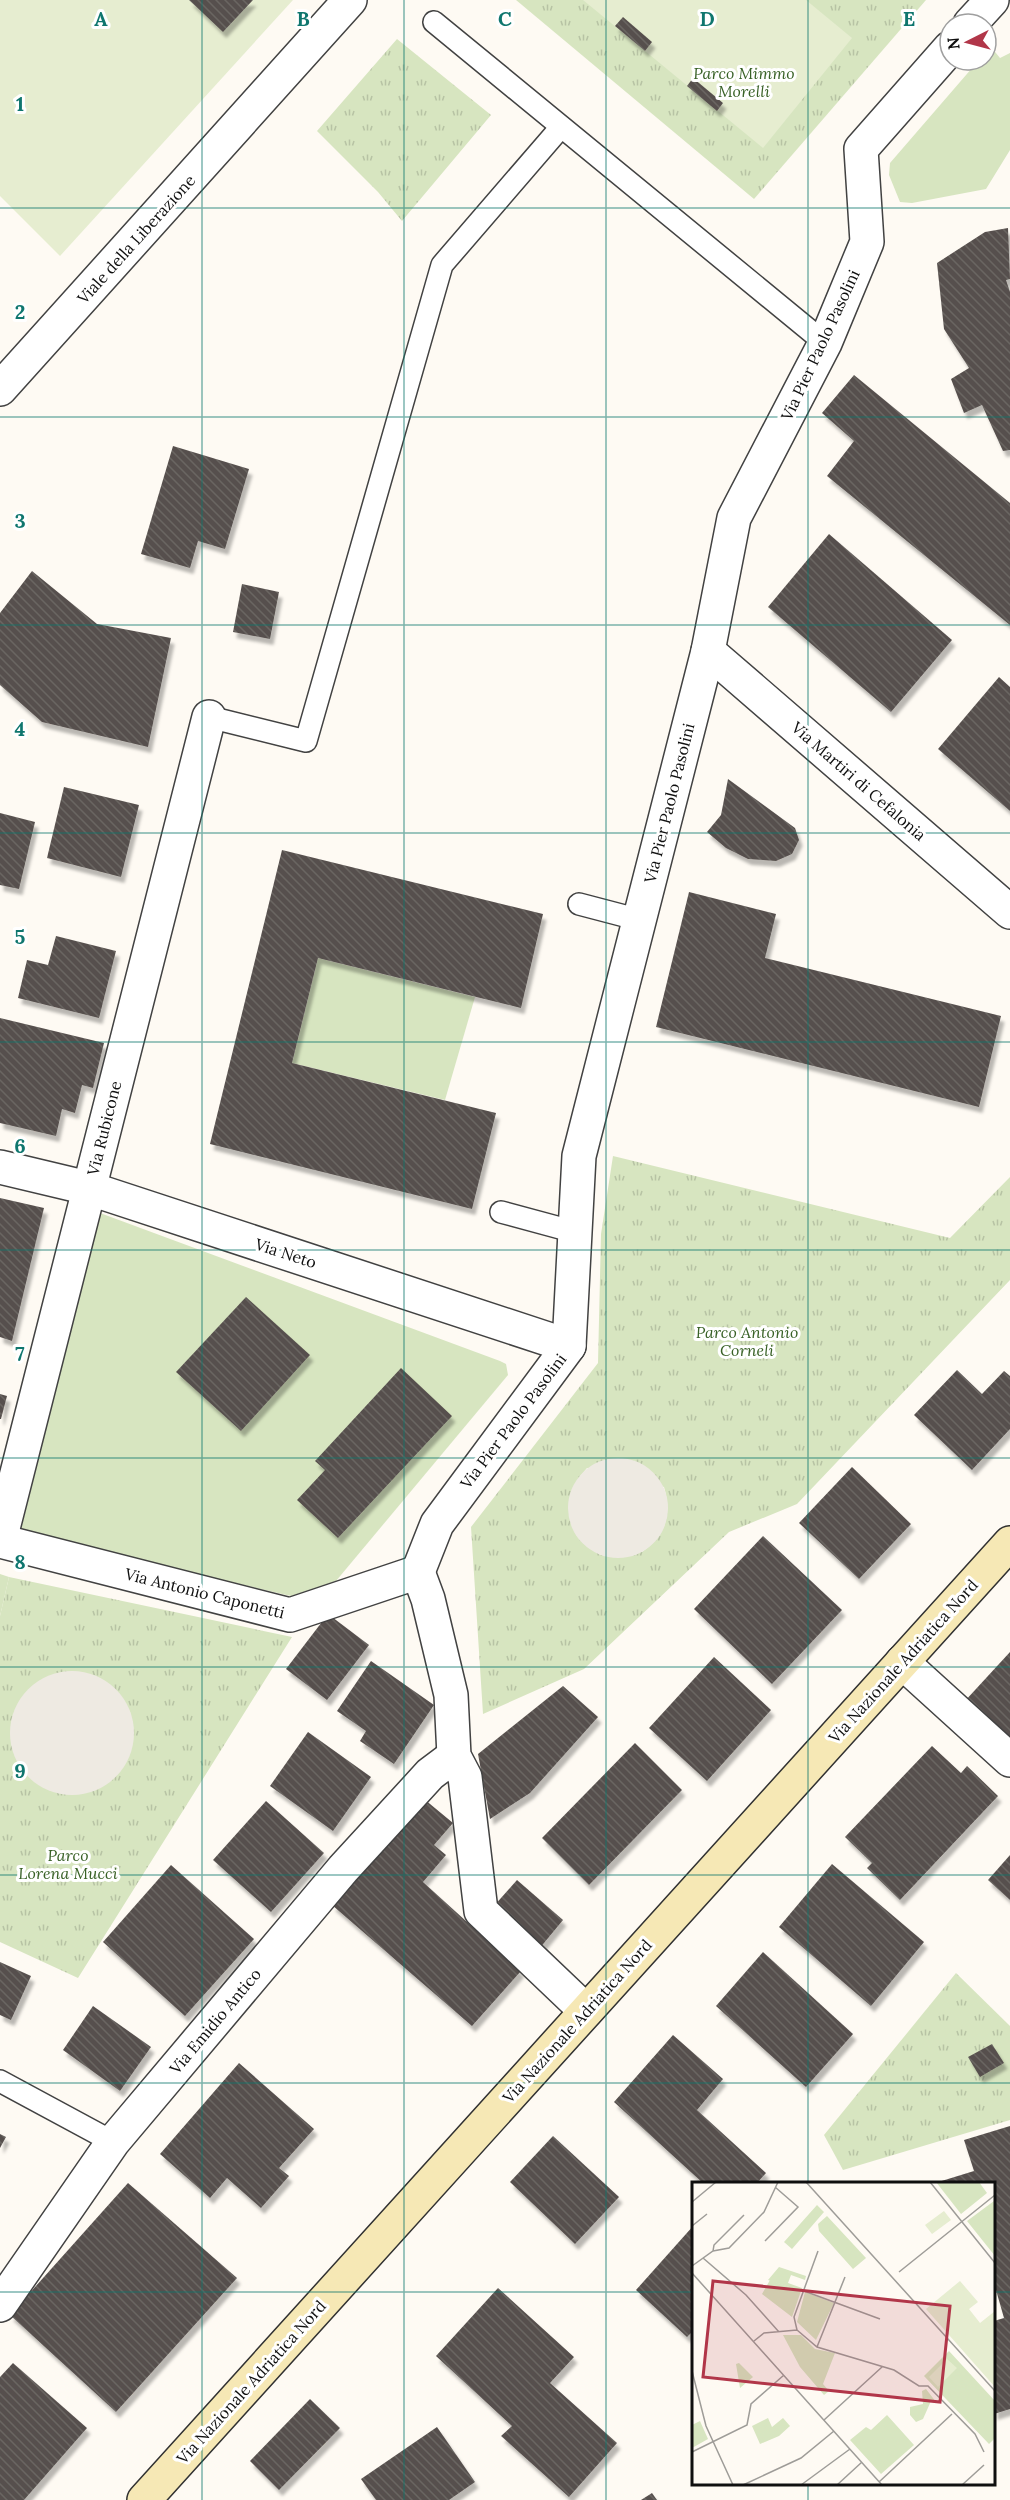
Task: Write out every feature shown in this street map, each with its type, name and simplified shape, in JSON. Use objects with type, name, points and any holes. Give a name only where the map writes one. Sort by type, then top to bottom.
[{"type":"main road","name":"Via Nazionale Adriatica Nord","points":[[144,2500],[1010,1543]]},
{"type":"street","name":"Viale della Liberazione","points":[[0,389],[350,0]]},
{"type":"street","points":[[981,12],[992,0]]},
{"type":"street","name":"Via Pier Paolo Pasolini","points":[[418,1572],[437,1524],[569,1346],[579,1156],[708,651],[734,519],[825,343],[867,242],[861,150],[938,62]]},
{"type":"street","name":"Via Martiri di Cefalonia","points":[[708,651],[1010,912]]},
{"type":"street","name":"Via Rubicone","points":[[0,1540],[209,717]]},
{"type":"street","name":"Via Neto","points":[[0,1167],[88,1188],[569,1346]]},
{"type":"street","name":"Via Antonio Caponetti","points":[[0,1540],[290,1615],[418,1572]]},
{"type":"street","points":[[418,1572],[428,1599],[451,1695],[454,1756],[465,1777],[481,1911],[586,2011]]},
{"type":"street","points":[[902,1662],[1010,1760]]},
{"type":"street","name":"Via Emidio Antico","points":[[0,2305],[113,2142],[343,1869],[430,1774],[454,1756]]},
{"type":"lane","points":[[434,22],[825,343]]},
{"type":"lane","points":[[209,717],[306,741],[442,265],[561,127]]},
{"type":"lane","points":[[579,904],[640,920]]},
{"type":"lane","points":[[501,1212],[575,1232]]},
{"type":"lane","points":[[0,2081],[113,2142]]},
{"type":"green space","points":[[0,0],[293,0],[60,256],[0,196]]},
{"type":"green space","name":"Parco Mimmo Morelli","points":[[516,0],[926,0],[754,199]]},
{"type":"green space","points":[[583,0],[806,0],[852,38],[763,148]]},
{"type":"green space","points":[[397,39],[491,115],[402,221],[378,192],[317,131]]},
{"type":"green space","points":[[1010,53],[1010,150],[986,189],[912,203],[900,202],[889,175],[890,163],[969,72],[998,72],[998,56],[1000,58]]},
{"type":"green space","points":[[318,958],[475,997],[445,1100],[292,1063]]},
{"type":"green space","name":"Parco Antonio Corneli","points":[[613,1156],[950,1238],[1010,1177],[1010,1280],[797,1504],[729,1532],[584,1669],[483,1714],[471,1527],[598,1363],[601,1234]],"holes":[[[587,1468],[664,1487],[667,1506],[665,1523],[657,1538],[642,1552],[577,1536],[571,1518],[570,1500],[575,1484]]]},
{"type":"green space","points":[[100,1213],[500,1361],[506,1364],[508,1375],[336,1581],[291,1596],[20,1533]]},
{"type":"green space","points":[[0,1574],[9,1577],[0,1616]]},
{"type":"green space","name":"Parco Lorena Mucci","points":[[9,1577],[292,1637],[78,1978],[0,1942],[0,1616]],"holes":[[[93,1675],[115,1690],[131,1714]]]},
{"type":"green space","points":[[956,1973],[1010,2026],[1010,2120],[843,2170],[824,2135]]},
{"type":"shaded area","points":[[618,1458],[646,1466],[660,1480],[668,1508],[660,1536],[646,1550],[618,1558],[590,1550],[576,1536],[568,1508],[576,1480],[590,1466]]},
{"type":"shaded area","points":[[72,1671],[96,1676],[107,1681],[116,1689],[124,1698],[129,1709],[134,1733],[129,1757],[124,1768],[116,1777],[107,1785],[96,1790],[72,1795],[48,1790],[37,1785],[28,1777],[20,1768],[15,1757],[10,1733],[15,1709],[20,1698],[28,1689],[37,1681],[48,1676]]},
{"type":"building","points":[[189,0],[253,0],[223,32]]},
{"type":"building","points":[[623,17],[652,42],[645,51],[615,26]]},
{"type":"building","points":[[693,78],[723,103],[717,111],[687,86]]},
{"type":"building","points":[[1008,228],[1010,279],[1006,280],[1010,292],[1010,450],[1003,451],[982,405],[964,413],[951,379],[969,368],[944,329],[937,263],[985,232]]},
{"type":"building","points":[[854,375],[1010,503],[1010,625],[827,476],[854,441],[822,413]]},
{"type":"building","points":[[173,446],[249,469],[225,549],[198,541],[190,568],[141,554]]},
{"type":"building","points":[[829,534],[952,640],[891,712],[768,607]]},
{"type":"building","points":[[32,571],[97,624],[171,638],[148,747],[42,722],[0,685],[0,613]]},
{"type":"building","points":[[242,584],[279,592],[270,639],[233,632]]},
{"type":"building","points":[[999,677],[1010,687],[1010,811],[938,749]]},
{"type":"building","points":[[728,779],[795,828],[799,840],[792,854],[776,861],[748,859],[726,848],[707,832],[721,815]]},
{"type":"building","points":[[64,787],[139,805],[121,877],[47,858]]},
{"type":"building","points":[[0,813],[35,822],[19,889],[0,885]]},
{"type":"building","points":[[282,850],[543,914],[521,1008],[318,958],[292,1063],[496,1113],[472,1209],[210,1144]]},
{"type":"building","points":[[689,892],[776,914],[765,958],[1001,1016],[979,1107],[656,1027]]},
{"type":"building","points":[[56,936],[116,951],[99,1018],[18,998],[27,960],[48,965]]},
{"type":"building","points":[[0,1018],[104,1043],[93,1088],[82,1085],[75,1113],[62,1109],[56,1136],[0,1123]]},
{"type":"building","points":[[0,1198],[44,1208],[12,1341],[0,1337]]},
{"type":"building","points":[[246,1297],[310,1355],[241,1431],[176,1372]]},
{"type":"building","points":[[401,1368],[452,1416],[338,1538],[297,1500],[325,1470],[315,1461]]},
{"type":"building","points":[[957,1370],[982,1394],[1004,1371],[1010,1376],[1010,1429],[972,1470],[914,1415]]},
{"type":"building","points":[[0,1394],[7,1396],[1,1419],[0,1419]]},
{"type":"building","points":[[852,1467],[911,1524],[859,1579],[799,1523]]},
{"type":"building","points":[[763,1536],[842,1610],[772,1684],[694,1609]]},
{"type":"building","points":[[328,1614],[369,1645],[327,1700],[286,1669]]},
{"type":"building","points":[[1010,1652],[1010,1744],[964,1702]]},
{"type":"building","points":[[714,1657],[771,1710],[707,1781],[649,1728]]},
{"type":"building","points":[[371,1661],[434,1705],[394,1764],[360,1741],[366,1731],[337,1711]]},
{"type":"building","points":[[563,1686],[598,1717],[530,1793],[490,1819],[478,1754]]},
{"type":"building","points":[[308,1732],[371,1777],[333,1831],[270,1786]]},
{"type":"building","points":[[635,1743],[682,1790],[589,1885],[542,1838]]},
{"type":"building","points":[[932,1746],[961,1773],[967,1766],[998,1796],[900,1900],[867,1868],[872,1863],[845,1837]]},
{"type":"building","points":[[424,1799],[453,1823],[434,1845],[446,1855],[423,1882],[521,1971],[472,2026],[332,1905]]},
{"type":"building","points":[[266,1801],[324,1853],[271,1912],[213,1860]]},
{"type":"building","points":[[1010,1855],[1010,1900],[988,1880]]},
{"type":"building","points":[[832,1864],[924,1942],[871,2006],[779,1927]]},
{"type":"building","points":[[171,1865],[254,1939],[185,2016],[103,1942]]},
{"type":"building","points":[[517,1880],[563,1920],[539,1949],[493,1907]]},
{"type":"building","points":[[763,1952],[853,2034],[806,2087],[716,2006]]},
{"type":"building","points":[[0,1962],[31,1976],[11,2020],[0,2015]]},
{"type":"building","points":[[93,2006],[151,2047],[120,2091],[63,2050]]},
{"type":"building","points":[[673,2035],[723,2079],[697,2110],[766,2173],[758,2182],[702,2182],[614,2102]]},
{"type":"building","points":[[992,2044],[1004,2063],[980,2077],[968,2057]]},
{"type":"building","points":[[239,2063],[314,2129],[279,2168],[289,2176],[261,2208],[227,2178],[210,2198],[160,2154]]},
{"type":"building","points":[[1010,2126],[1010,2409],[995,2414],[995,2321],[1004,2318],[995,2286],[995,2182],[938,2182],[974,2171],[964,2140]]},
{"type":"building","points":[[0,2134],[6,2137],[0,2148]]},
{"type":"building","points":[[553,2136],[619,2197],[575,2244],[510,2182]]},
{"type":"building","points":[[128,2183],[237,2278],[116,2412],[10,2315]]},
{"type":"building","points":[[692,2227],[692,2332],[687,2337],[636,2290]]},
{"type":"building","points":[[498,2288],[574,2357],[550,2383],[617,2443],[569,2497],[501,2436],[512,2426],[436,2356]]},
{"type":"building","points":[[13,2363],[87,2428],[24,2500],[0,2500],[0,2377]]},
{"type":"building","points":[[310,2399],[340,2428],[279,2490],[250,2461]]},
{"type":"building","points":[[437,2427],[475,2482],[449,2500],[376,2500],[361,2479]]},
{"type":"building","points":[[652,2493],[657,2500],[641,2500]]}]
